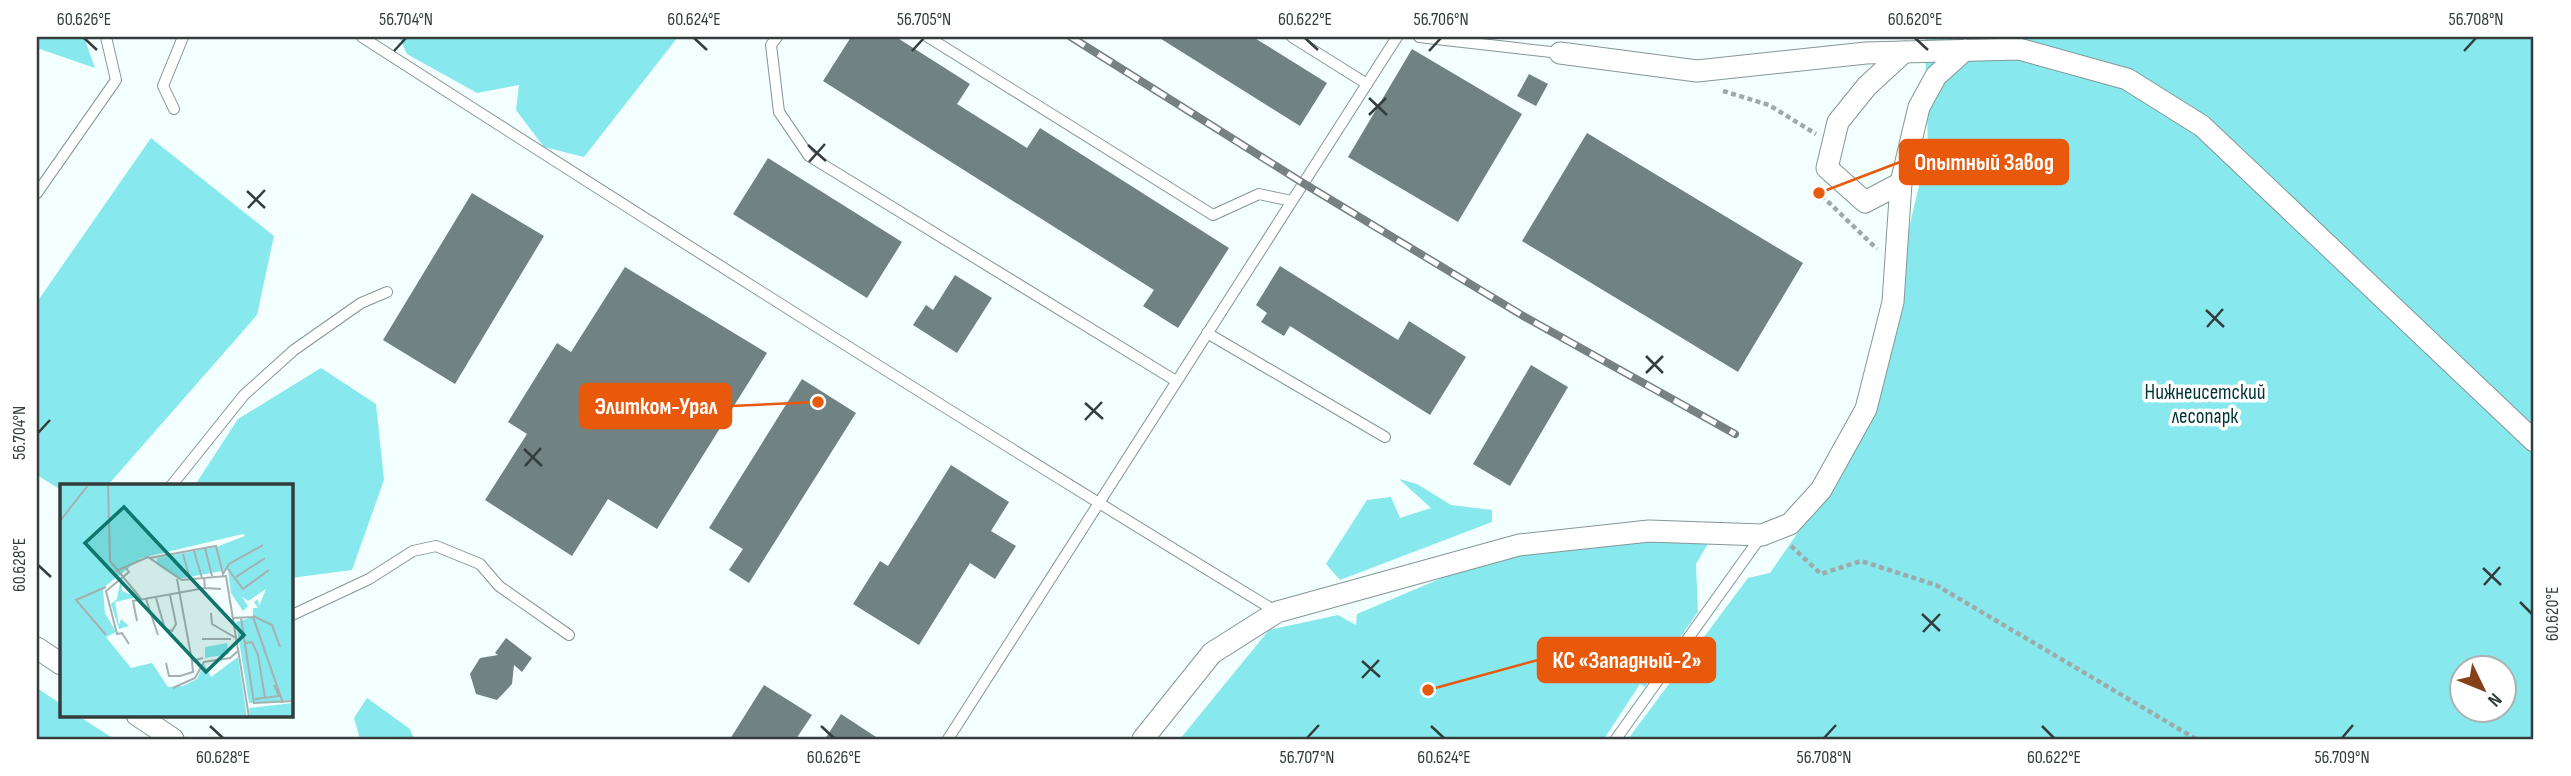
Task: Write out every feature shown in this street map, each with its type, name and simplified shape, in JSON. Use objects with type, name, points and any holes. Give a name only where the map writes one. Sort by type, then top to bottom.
[{"type":"street","points":[[1866,45],[1867,86]]},
{"type":"street","points":[[1560,53],[1697,71],[1866,45],[1904,52],[2019,48],[2127,79],[2202,127],[2534,441]]},
{"type":"street","points":[[1143,739],[1212,653],[1277,612],[1519,545],[1649,531],[1768,533],[1790,524],[1821,490],[1866,409],[1894,303],[1901,183],[1919,107],[1936,76],[1965,50]]},
{"type":"street","points":[[1901,183],[1865,202],[1827,168],[1838,122],[1867,86],[1904,52]]},
{"type":"street","points":[[37,648],[60,661]]},
{"type":"street","points":[[138,716],[173,739]]},
{"type":"lane","points":[[37,193],[116,80],[106,37]]},
{"type":"lane","points":[[174,109],[163,86],[183,37]]},
{"type":"lane","points":[[362,37],[579,177],[1098,503],[1277,612]]},
{"type":"lane","points":[[777,37],[771,45],[779,112],[809,156],[1176,380]]},
{"type":"lane","points":[[928,37],[1213,215],[1259,194],[1291,201]]},
{"type":"lane","points":[[1292,37],[1367,85]]},
{"type":"lane","points":[[948,739],[1397,37]]},
{"type":"lane","points":[[1419,37],[1560,53]]},
{"type":"lane","points":[[172,484],[244,395],[294,350],[361,303],[387,292]]},
{"type":"lane","points":[[1206,333],[1385,437]]},
{"type":"lane","points":[[1616,739],[1768,533]]},
{"type":"lane","points":[[292,615],[369,579],[413,551],[436,546],[480,564],[499,586],[569,635]]},
{"type":"path","points":[[1719,90],[1769,105],[1816,134],[1817,146]]},
{"type":"path","points":[[1818,181],[1819,193],[1896,267]]},
{"type":"path","points":[[1768,533],[1821,574],[1861,561],[1936,585],[2196,739]]},
{"type":"green space","points":[[37,37],[84,37],[95,68],[37,48]]},
{"type":"green space","points":[[399,37],[678,37],[584,157],[544,147],[516,110],[519,85],[477,93],[407,54]]},
{"type":"green space","name":"Нижнеисетский лесопарк","points":[[1925,37],[2534,37],[2534,739],[1628,739],[1748,578],[1770,573],[1856,448],[1928,149]]},
{"type":"green space","points":[[151,138],[274,236],[257,315],[109,484],[60,484],[60,489],[37,475],[37,302]]},
{"type":"green space","points":[[321,368],[376,404],[384,480],[352,570],[292,578],[292,484],[196,484],[238,419]]},
{"type":"green space","points":[[1399,479],[1417,484],[1451,505],[1492,510],[1492,522],[1340,580],[1326,564],[1367,500],[1391,497],[1400,518],[1431,508]]},
{"type":"green space","points":[[1643,539],[1709,542],[1696,564],[1698,612],[1645,687],[1640,684],[1604,739],[1180,739],[1269,630],[1338,615],[1356,625],[1357,614],[1489,558]]},
{"type":"green space","points":[[37,688],[60,703],[60,716],[79,716],[114,739],[37,739]]},
{"type":"green space","points":[[367,698],[410,729],[414,739],[360,739],[354,718]]},
{"type":"building","points":[[851,37],[896,37],[970,84],[957,104],[1027,148],[1040,128],[1229,248],[1178,328],[1143,306],[1154,290],[823,81]]},
{"type":"building","points":[[1158,37],[1253,37],[1327,83],[1300,126]]},
{"type":"building","points":[[1412,49],[1522,114],[1458,222],[1348,157]]},
{"type":"building","points":[[1529,74],[1548,84],[1536,106],[1517,96]]},
{"type":"building","points":[[1587,133],[1803,263],[1738,372],[1522,241]]},
{"type":"building","points":[[768,158],[902,242],[867,298],[733,214]]},
{"type":"building","points":[[472,193],[544,236],[455,384],[383,340]]},
{"type":"building","points":[[1280,266],[1398,340],[1409,321],[1466,357],[1430,415],[1290,326],[1284,336],[1261,322],[1267,313],[1256,305]]},
{"type":"building","points":[[625,267],[767,353],[657,529],[608,499],[572,556],[485,500],[527,434],[508,422],[557,343],[571,352]]},
{"type":"building","points":[[955,275],[992,298],[957,353],[913,325],[926,305],[933,310]]},
{"type":"building","points":[[1531,365],[1568,387],[1510,486],[1473,464]]},
{"type":"building","points":[[802,379],[856,413],[749,583],[729,570],[743,549],[709,528]]},
{"type":"building","points":[[951,465],[1009,502],[991,531],[1016,546],[995,579],[970,563],[919,645],[853,604],[880,561],[888,566]]},
{"type":"building","points":[[506,638],[532,658],[522,672],[514,665],[512,684],[497,700],[476,694],[470,674],[480,658],[498,655],[495,653]]},
{"type":"building","points":[[764,685],[812,715],[796,739],[730,739]]},
{"type":"building","points":[[841,714],[879,739],[825,739]]},
{"type":"railway","points":[[1071,37],[1303,183],[1525,317],[1735,434]]},
{"type":"place","name":"Опытный Завод","points":[[1819,193]]},
{"type":"place","name":"Элитком-Урал","points":[[818,402]]},
{"type":"place","name":"КС «Западный-2»","points":[[1428,690]]}]
